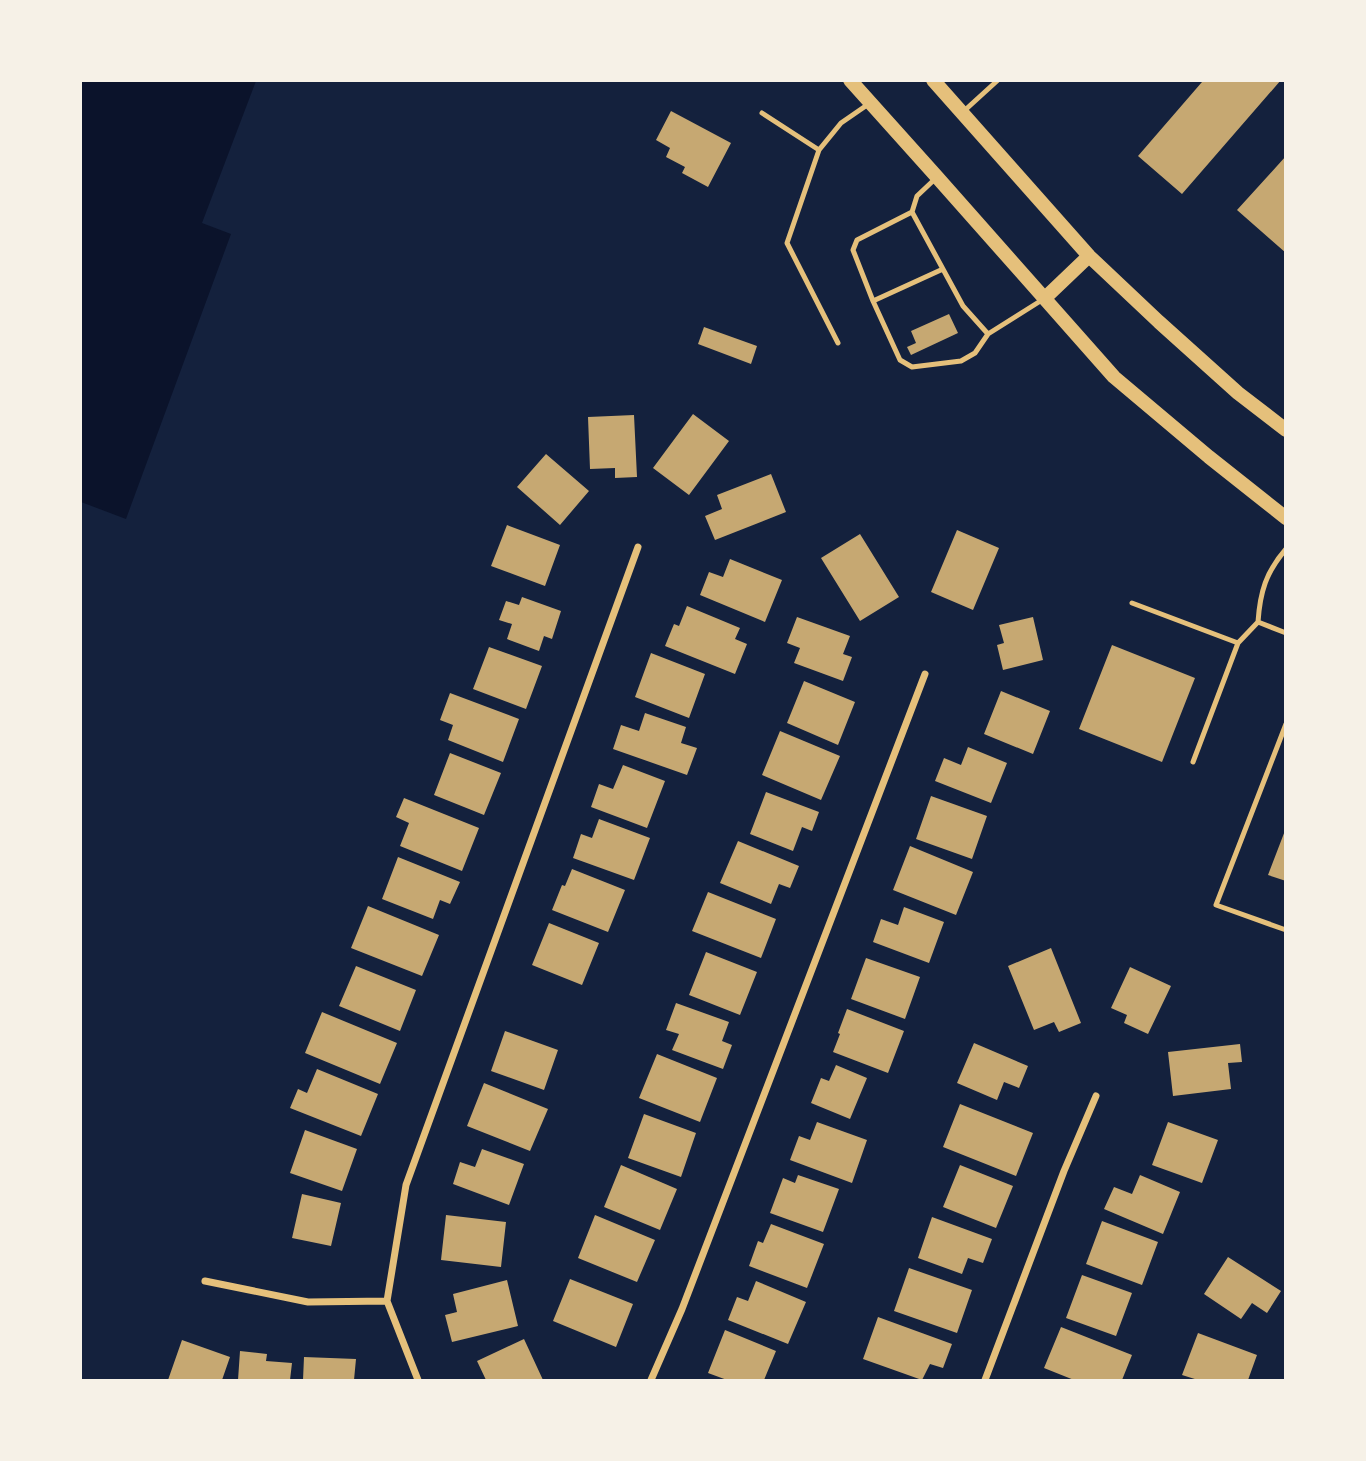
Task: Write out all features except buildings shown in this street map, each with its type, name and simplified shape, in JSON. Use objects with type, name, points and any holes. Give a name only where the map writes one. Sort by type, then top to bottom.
[{"type":"main road","points":[[850,80],[1114,377],[1286,518]]},
{"type":"main road","points":[[933,80],[1089,256],[1238,393],[1286,430]]},
{"type":"main road","points":[[1045,298],[1089,256]]},
{"type":"street","points":[[418,1381],[387,1301],[406,1185],[638,547]]},
{"type":"street","points":[[651,1381],[687,1296],[925,674]]},
{"type":"street","points":[[985,1381],[1064,1171],[1096,1096]]},
{"type":"street","points":[[205,1282],[308,1302],[387,1301]]},
{"type":"lane","points":[[962,113],[998,80]]},
{"type":"lane","points":[[838,343],[787,243],[819,150],[841,123],[870,103]]},
{"type":"lane","points":[[762,113],[819,150]]},
{"type":"lane","points":[[937,177],[917,196],[912,212],[857,240],[853,250],[900,360],[912,367],[961,361],[975,353],[988,334],[1045,298]]},
{"type":"lane","points":[[912,212],[963,306],[988,334]]},
{"type":"lane","points":[[873,300],[943,269]]},
{"type":"lane","points":[[1193,762],[1238,643],[1258,622],[1259,598],[1273,563],[1286,549]]},
{"type":"lane","points":[[1132,603],[1238,643]]},
{"type":"lane","points":[[1258,622],[1286,633]]},
{"type":"lane","points":[[1286,724],[1216,905],[1286,930]]},
{"type":"water","points":[[80,81],[256,81],[202,223],[231,234],[126,519],[81,502]]}]
